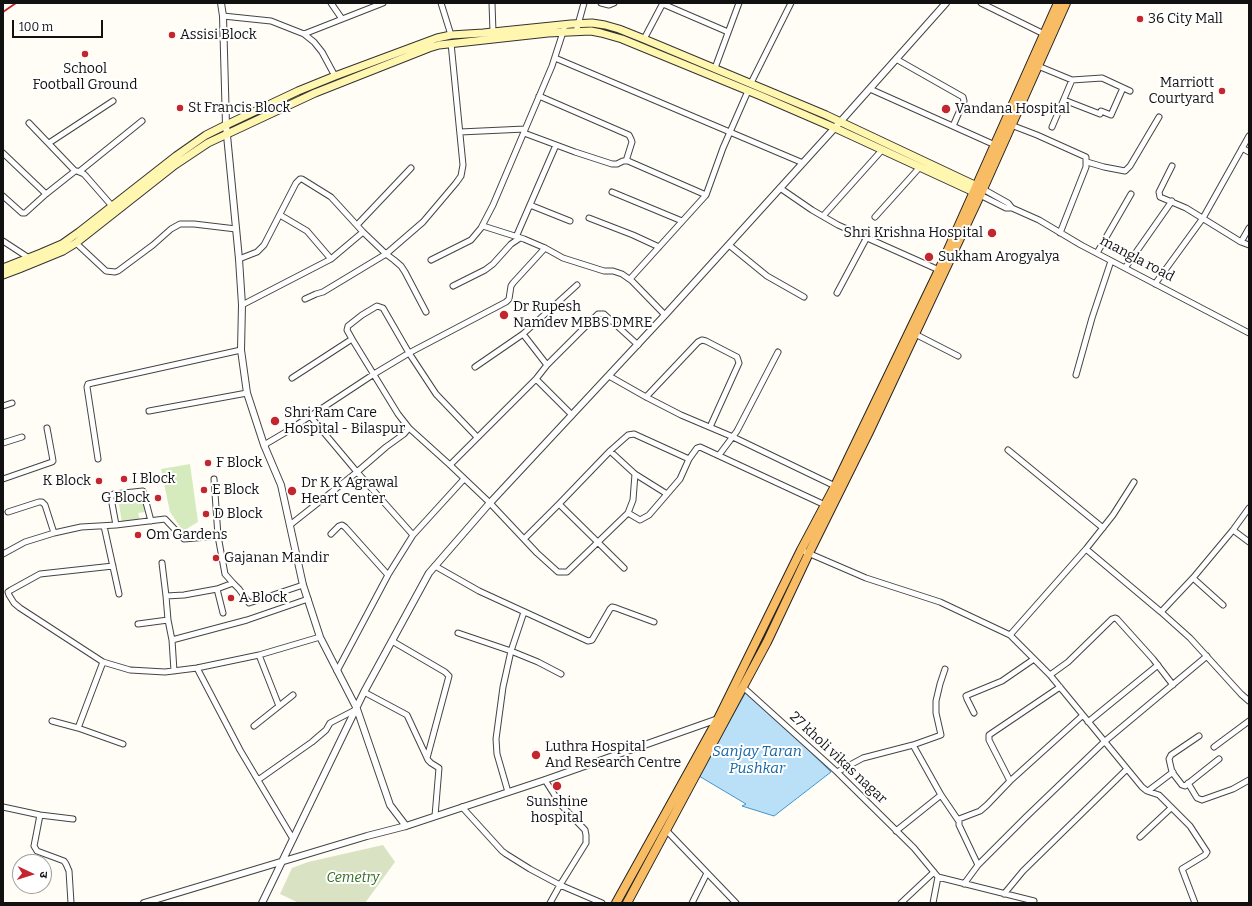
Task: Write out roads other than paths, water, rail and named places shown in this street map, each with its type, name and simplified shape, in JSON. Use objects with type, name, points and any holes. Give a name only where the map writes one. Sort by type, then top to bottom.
[{"type":"highway","points":[[616,903],[718,719],[805,552],[890,379],[939,270],[1011,125],[1037,62],[1044,34],[1058,3]]},
{"type":"highway","points":[[627,903],[767,642],[825,505],[915,334],[978,191],[995,145],[1066,3]]},
{"type":"main road","points":[[3,268],[62,244],[80,232],[176,156],[206,135],[334,76],[426,41],[451,35],[565,24],[592,23],[605,25],[644,39],[715,68],[750,87],[882,150],[978,191]]},
{"type":"main road","points":[[3,275],[63,251],[175,164],[208,143],[315,92],[429,48],[451,43],[563,32],[591,31],[622,39],[841,121],[978,191]]},
{"type":"street","points":[[221,3],[223,16],[226,125],[239,259],[242,305],[241,350],[247,393],[264,445],[280,484],[303,585],[320,637],[357,709],[390,806],[406,826]]},
{"type":"street","points":[[331,3],[342,19]]},
{"type":"street","points":[[304,34],[383,3]]},
{"type":"street","points":[[441,3],[451,35]]},
{"type":"street","points":[[492,3],[493,32]]},
{"type":"street","points":[[576,32],[584,3]]},
{"type":"street","points":[[602,3],[609,5],[614,3]]},
{"type":"street","points":[[715,68],[739,3]]},
{"type":"street","points":[[630,279],[706,195],[750,87],[791,3]]},
{"type":"street","points":[[262,903],[364,692],[429,573],[490,503],[729,245],[946,3]]},
{"type":"street","points":[[981,3],[1044,34]]},
{"type":"street","points":[[644,39],[663,4],[728,32]]},
{"type":"street","points":[[223,16],[271,21],[304,34],[314,42],[322,52],[334,76]]},
{"type":"street","points":[[431,260],[471,240],[483,226],[494,205],[555,58],[565,24]]},
{"type":"street","points":[[305,299],[323,292],[386,254],[423,222],[456,183],[460,176],[463,165],[451,43]]},
{"type":"street","points":[[555,58],[803,163]]},
{"type":"street","points":[[896,59],[963,97],[964,101],[953,126]]},
{"type":"street","points":[[1037,62],[1072,80],[1102,78],[1130,91]]},
{"type":"street","points":[[1052,127],[1072,80]]},
{"type":"street","points":[[1064,100],[1100,114],[1101,111],[1111,115],[1123,88]]},
{"type":"street","points":[[870,89],[995,145]]},
{"type":"street","points":[[539,96],[629,134],[632,138],[632,142],[626,161]]},
{"type":"street","points":[[49,143],[114,101]]},
{"type":"street","points":[[1087,162],[1125,171],[1130,166],[1159,117]]},
{"type":"street","points":[[3,196],[24,214],[46,194],[142,121]]},
{"type":"street","points":[[29,123],[77,171],[84,174],[112,206]]},
{"type":"street","points":[[1011,125],[1086,157],[1086,167],[1060,233]]},
{"type":"street","points":[[460,132],[524,131],[556,145],[612,164],[626,161],[706,195]]},
{"type":"street","points":[[1155,284],[1203,218],[1249,136]]},
{"type":"street","points":[[452,286],[493,264],[518,237],[556,145]]},
{"type":"street","points":[[1242,148],[1249,152]]},
{"type":"street","points":[[824,216],[882,150]]},
{"type":"street","points":[[3,153],[46,194]]},
{"type":"street","points":[[1172,166],[1158,193],[1161,198],[1203,218],[1241,242],[1249,245]]},
{"type":"street","points":[[875,217],[920,167]]},
{"type":"street","points":[[357,225],[411,168]]},
{"type":"street","points":[[239,259],[252,255],[264,245],[296,183],[302,179],[331,197],[363,232],[386,254],[398,262],[405,272],[426,312]]},
{"type":"street","points":[[780,188],[838,224],[939,270]]},
{"type":"street","name":"mangla road","points":[[978,191],[1008,203],[1012,208],[1039,220],[1097,253],[1249,333]]},
{"type":"street","points":[[612,192],[682,221]]},
{"type":"street","points":[[1097,253],[1131,194]]},
{"type":"street","points":[[1125,268],[1172,202]]},
{"type":"street","points":[[530,205],[570,221]]},
{"type":"street","points":[[280,215],[307,230],[332,259]]},
{"type":"street","points":[[589,218],[659,247]]},
{"type":"street","points":[[76,242],[106,271],[115,272],[153,245],[171,229],[180,224],[194,224],[236,229]]},
{"type":"street","points":[[483,226],[518,237],[545,248],[563,258],[604,271],[617,272],[630,279],[665,315]]},
{"type":"street","points":[[1241,242],[1249,228]]},
{"type":"street","points":[[242,305],[332,259],[363,232]]},
{"type":"street","points":[[837,293],[867,237]]},
{"type":"street","points":[[3,242],[29,258]]},
{"type":"street","points":[[729,245],[767,276],[804,298]]},
{"type":"street","points":[[264,445],[409,353],[506,302],[509,298],[510,288],[513,283],[545,248]]},
{"type":"street","points":[[1076,375],[1092,318],[1112,261]]},
{"type":"street","points":[[475,367],[523,334],[576,285]]},
{"type":"street","points":[[477,437],[436,394],[409,353],[383,308],[377,306],[348,326],[347,330],[352,339],[398,414],[409,428],[490,503],[537,553],[558,572],[567,572],[628,513],[633,500],[635,474]]},
{"type":"street","points":[[450,465],[536,379],[547,365],[600,314],[606,315],[638,344]]},
{"type":"street","points":[[523,334],[547,365]]},
{"type":"street","points":[[915,334],[958,356]]},
{"type":"street","points":[[292,378],[352,339]]},
{"type":"street","points":[[646,397],[698,342],[702,340],[706,341],[737,357],[739,363],[710,427]]},
{"type":"street","points":[[98,459],[87,387],[88,384],[241,350]]},
{"type":"street","points":[[719,455],[733,437],[778,352]]},
{"type":"street","points":[[609,376],[681,415],[733,437],[835,486]]},
{"type":"street","points":[[536,379],[572,415]]},
{"type":"street","points":[[149,411],[247,393]]},
{"type":"street","points":[[3,406],[12,403]]},
{"type":"street","points":[[310,416],[357,472],[413,534]]},
{"type":"street","points":[[3,479],[53,461],[47,428]]},
{"type":"street","points":[[290,525],[404,434],[409,428]]},
{"type":"street","points":[[524,539],[626,436],[632,434],[689,460]]},
{"type":"street","points":[[3,443],[22,437]]},
{"type":"street","points":[[628,513],[638,520],[641,520],[649,515],[680,479],[689,460],[697,448],[700,447],[825,505]]},
{"type":"street","points":[[1008,450],[1102,528]]},
{"type":"street","points":[[610,451],[635,474],[667,494]]},
{"type":"street","points":[[214,479],[218,536],[225,574],[239,588],[249,603],[303,585]]},
{"type":"street","points":[[337,671],[388,575],[413,534],[464,479]]},
{"type":"street","points":[[1010,635],[1086,549],[1113,515],[1134,482]]},
{"type":"street","points":[[116,525],[111,498],[114,494],[143,491],[151,520]]},
{"type":"street","points":[[8,512],[42,502],[45,505],[54,533]]},
{"type":"street","points":[[560,504],[624,568]]},
{"type":"street","points":[[1161,612],[1193,578],[1233,530],[1249,508]]},
{"type":"street","points":[[3,554],[25,542],[54,533],[81,527],[116,525],[151,520],[165,519],[184,539],[218,536]]},
{"type":"street","points":[[104,526],[118,594]]},
{"type":"street","points":[[331,534],[340,526],[345,526],[388,575]]},
{"type":"street","points":[[1233,530],[1249,542]]},
{"type":"street","points":[[1086,549],[1190,638],[1249,701]]},
{"type":"street","points":[[805,552],[866,578],[940,602],[1010,635],[1050,675],[1082,716],[1142,787],[1158,795],[1190,826],[1206,851],[1205,855],[1182,869],[1195,903]]},
{"type":"street","points":[[162,563],[168,620],[172,640],[174,671]]},
{"type":"street","points":[[113,566],[40,574],[11,590],[8,592],[8,595],[20,608],[103,662],[130,670],[165,672],[197,668],[259,655],[320,637]]},
{"type":"street","points":[[435,566],[479,591],[588,641],[592,640],[612,608],[616,608],[654,622]]},
{"type":"street","points":[[1193,578],[1224,605]]},
{"type":"street","points":[[166,596],[184,595],[217,589],[233,583]]},
{"type":"street","points":[[217,589],[223,613]]},
{"type":"street","points":[[172,640],[247,620],[308,599]]},
{"type":"street","points":[[508,792],[497,754],[496,739],[503,687],[511,651],[524,612]]},
{"type":"street","points":[[1050,675],[1068,662],[1114,618],[1117,619],[1158,665],[1173,685]]},
{"type":"street","points":[[138,624],[168,620]]},
{"type":"street","points":[[458,633],[511,651],[538,662],[561,674]]},
{"type":"street","points":[[392,641],[446,672],[448,676],[427,758]]},
{"type":"street","points":[[259,655],[279,706]]},
{"type":"street","points":[[964,884],[978,865],[1104,742],[1207,656]]},
{"type":"street","points":[[974,713],[966,699],[966,696],[1002,681],[1034,659]]},
{"type":"street","points":[[78,728],[103,662]]},
{"type":"street","points":[[1088,722],[1158,665]]},
{"type":"street","points":[[197,668],[240,750],[293,839]]},
{"type":"street","points":[[837,772],[863,758],[913,745],[941,735],[936,713],[936,701],[945,669]]},
{"type":"street","name":"27 kholi vikas nagar","points":[[743,686],[837,772],[914,848],[936,875]]},
{"type":"street","points":[[1010,781],[989,740],[989,735],[1060,687]]},
{"type":"street","points":[[364,692],[407,715],[427,758],[430,763],[437,766],[439,769],[435,816]]},
{"type":"street","points":[[254,726],[293,695]]},
{"type":"street","points":[[258,780],[312,742],[326,730],[330,723],[357,709]]},
{"type":"street","points":[[958,820],[980,811],[1010,781],[1082,716]]},
{"type":"street","points":[[145,903],[367,836],[406,826],[545,780],[718,719]]},
{"type":"street","points":[[52,721],[78,728],[123,744]]},
{"type":"street","points":[[1214,747],[1249,722]]},
{"type":"street","points":[[1199,736],[1169,757],[1168,761],[1173,772],[1183,786],[1219,759]]},
{"type":"street","points":[[913,745],[941,795],[958,820],[978,865]]},
{"type":"street","points":[[1004,894],[1023,871],[1127,769]]},
{"type":"street","points":[[1148,791],[1173,772]]},
{"type":"street","points":[[545,780],[561,805],[586,832],[586,843],[550,903]]},
{"type":"street","points":[[1188,783],[1197,798],[1202,800],[1233,789],[1249,780]]},
{"type":"street","points":[[896,831],[941,795]]},
{"type":"street","points":[[3,807],[40,815],[72,819]]},
{"type":"street","points":[[462,807],[502,851],[530,869],[560,885],[602,903]]},
{"type":"street","points":[[1140,837],[1171,808]]},
{"type":"street","points":[[40,815],[34,846],[37,851],[56,858],[66,864],[69,872],[71,903]]},
{"type":"street","points":[[666,830],[736,903]]},
{"type":"street","points":[[692,903],[707,873]]},
{"type":"street","points":[[936,875],[964,884],[1034,901]]},
{"type":"street","points":[[901,903],[936,875]]},
{"type":"street","points":[[933,903],[936,875]]},
{"type":"water","name":"Sanjay Taran Pushkar","points":[[747,690],[831,772],[774,816],[742,806],[746,804],[699,776]]},
{"type":"railway","points":[[3,12],[16,3]]},
{"type":"place","name":"36 City Mall","points":[[1140,19]]},
{"type":"place","name":"Assisi Block","points":[[172,35]]},
{"type":"place","name":"School Football Ground","points":[[85,54]]},
{"type":"place","name":"Marriott Courtyard","points":[[1222,91]]},
{"type":"place","name":"St Francis Block","points":[[180,108]]},
{"type":"place","name":"Vandana Hospital","points":[[946,109]]},
{"type":"place","name":"Shri Krishna Hospital","points":[[992,233]]},
{"type":"place","name":"Sukham Arogyalya","points":[[929,257]]},
{"type":"place","name":"Dr Rupesh Namdev MBBS DMRE","points":[[504,315]]},
{"type":"place","name":"Shri Ram Care Hospital - Bilaspur","points":[[275,421]]},
{"type":"place","name":"F Block","points":[[208,463]]},
{"type":"place","name":"I Block","points":[[124,479]]},
{"type":"place","name":"K Block","points":[[99,481]]},
{"type":"place","name":"E Block","points":[[204,490]]},
{"type":"place","name":"Dr K K Agrawal Heart Center","points":[[292,491]]},
{"type":"place","name":"G Block","points":[[158,498]]},
{"type":"place","name":"D Block","points":[[206,514]]},
{"type":"place","name":"Om Gardens","points":[[138,535]]},
{"type":"place","name":"Gajanan Mandir","points":[[216,558]]},
{"type":"place","name":"A Block","points":[[231,598]]},
{"type":"place","name":"Luthra Hospital And Research Centre","points":[[536,755]]},
{"type":"place","name":"Sunshine hospital","points":[[557,786]]},
{"type":"park label","name":"Cemetry","points":[[353,878]]}]
